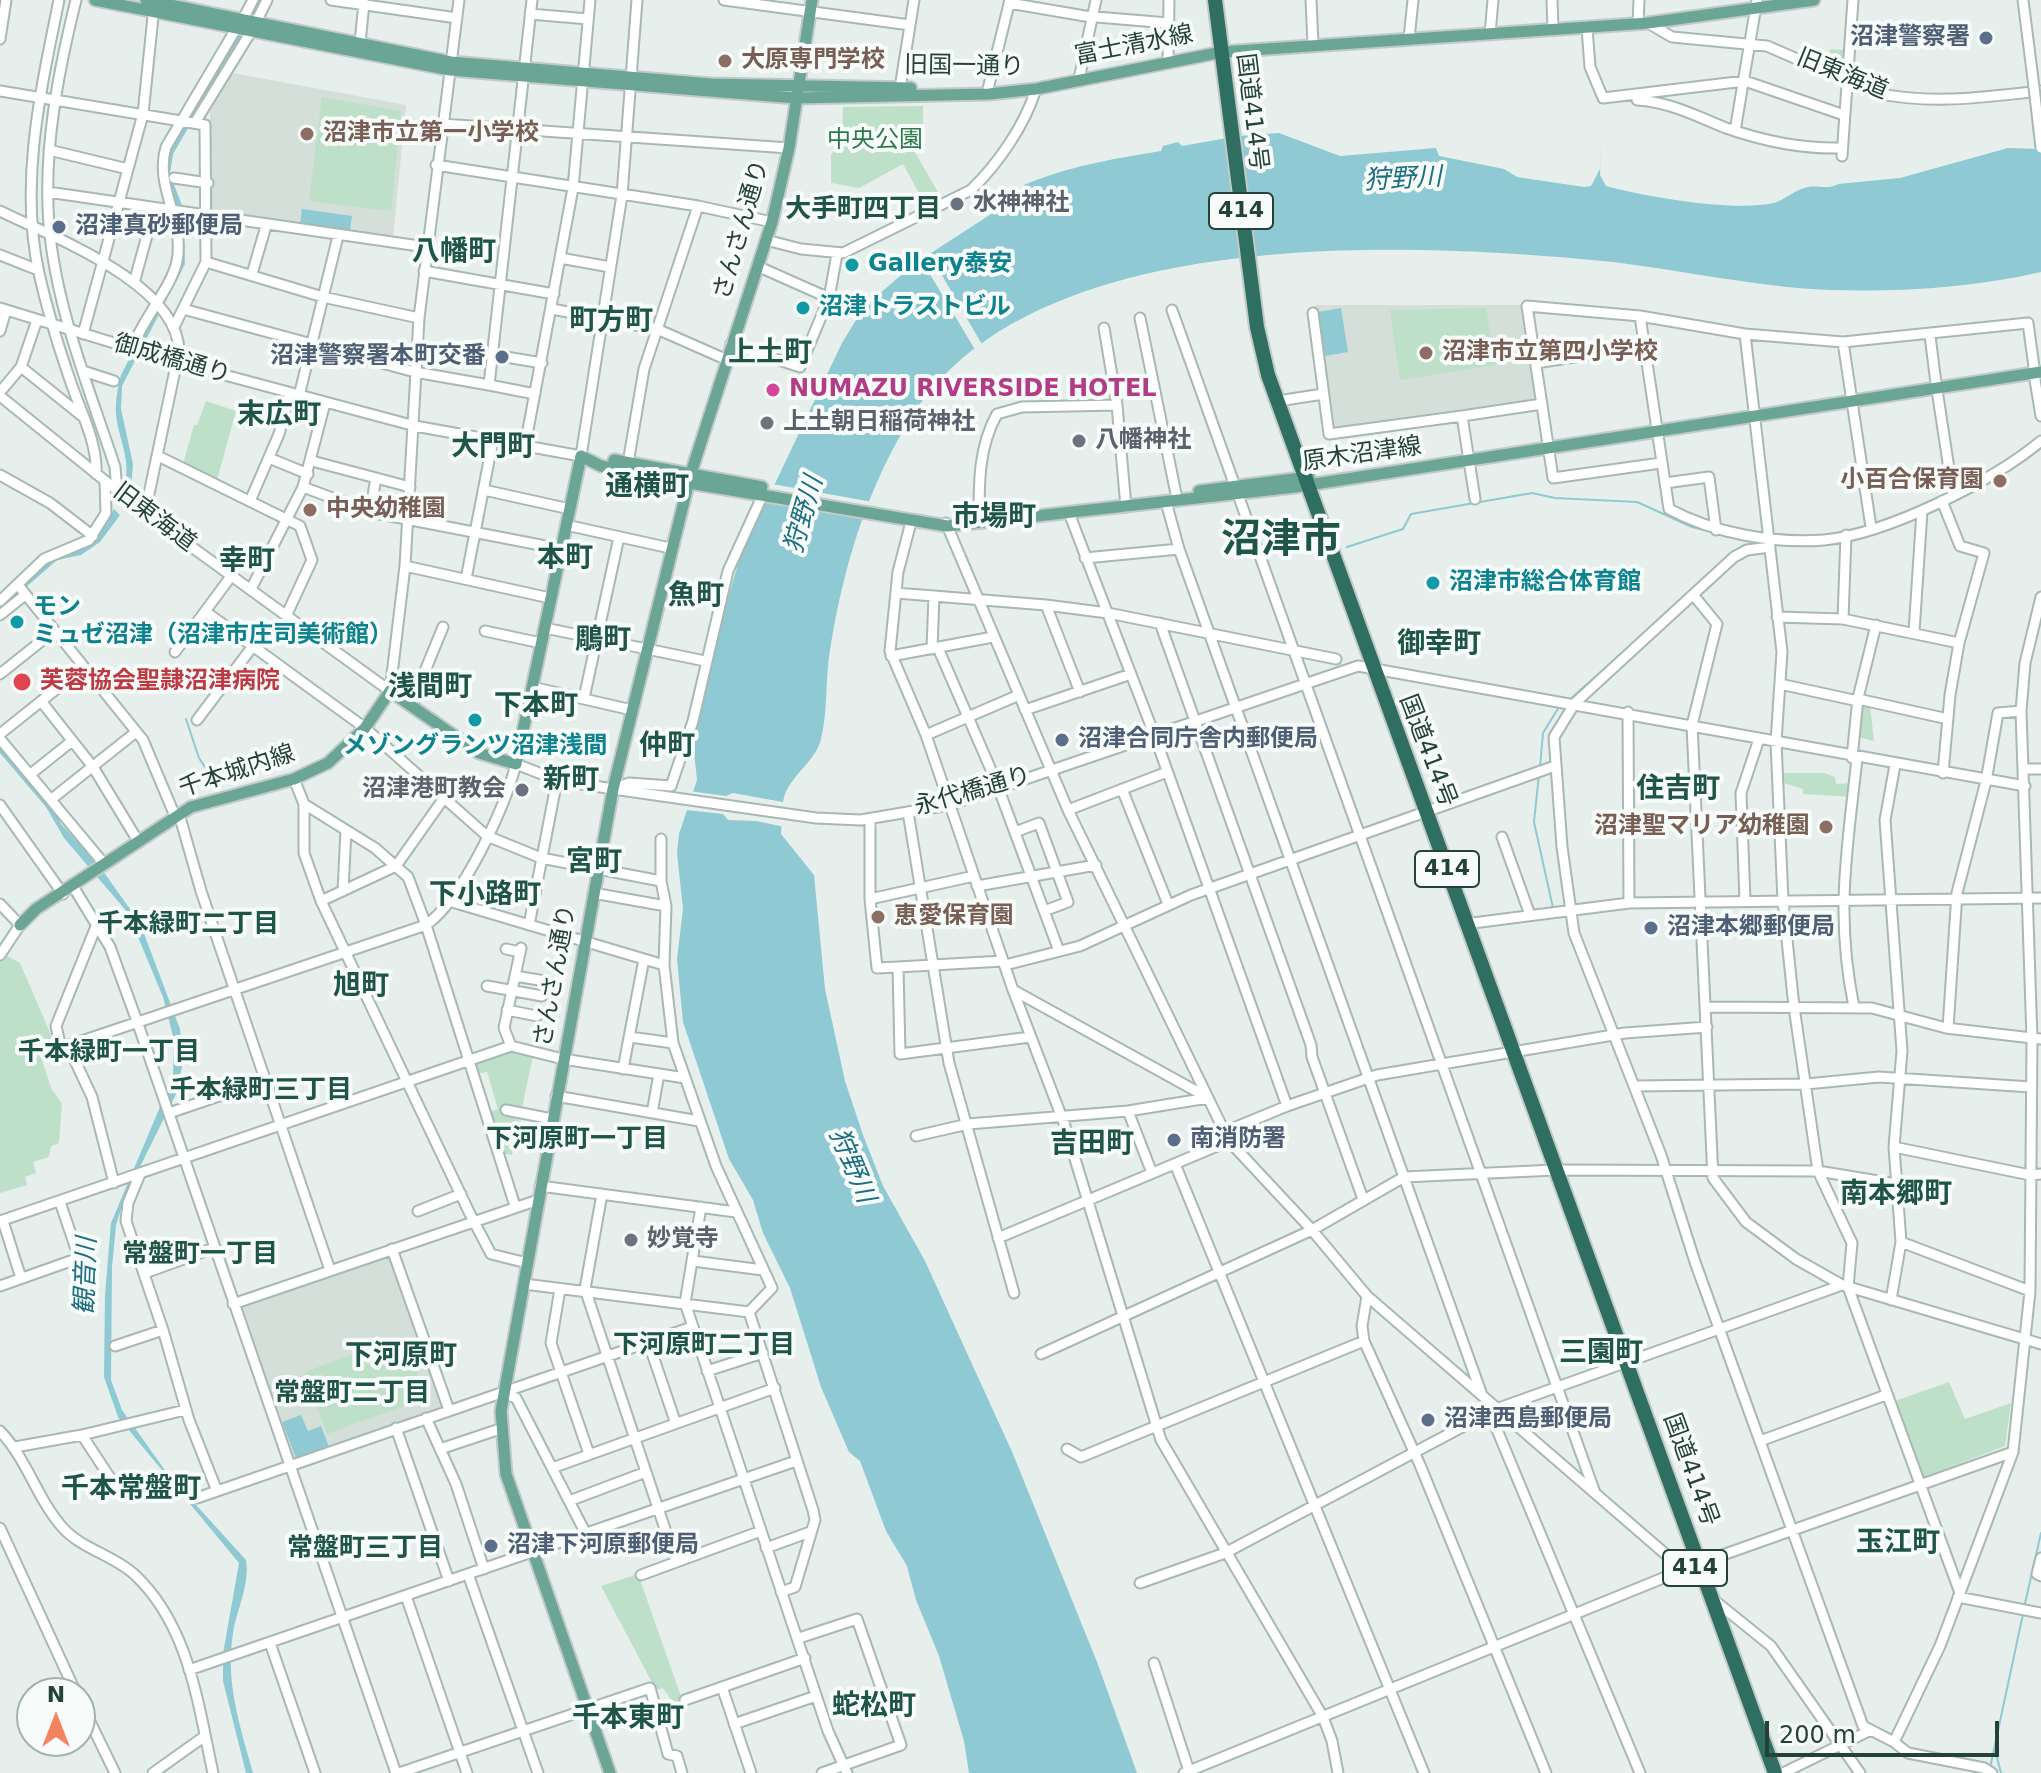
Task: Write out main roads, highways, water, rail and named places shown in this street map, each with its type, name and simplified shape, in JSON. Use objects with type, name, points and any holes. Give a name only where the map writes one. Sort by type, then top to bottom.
[{"type":"highway","name":"国道414号","points":[[1215,0],[1262,354],[1625,1364],[1627,1382],[1693,1567],[1708,1597],[1775,1773]]},
{"type":"highway","name":"国道414号","points":[[1708,1597],[1765,1773]]},
{"type":"main road","name":"旧国一通り","points":[[95,0],[152,3],[450,66],[797,93],[989,94],[1036,89]]},
{"type":"main road","name":"富士清水線","points":[[1036,89],[1222,52],[1587,28],[1643,23],[1757,4],[1814,0]]},
{"type":"main road","name":"さんさん通り","points":[[610,1773],[506,1474],[500,1429],[503,1393],[613,789],[670,548],[725,359],[772,222],[789,148],[811,5]]},
{"type":"main road","name":"旧国一通り","points":[[246,24],[360,43],[450,66]]},
{"type":"main road","name":"旧国一通り","points":[[797,93],[900,88],[1036,89]]},
{"type":"main road","name":"原木沼津線","points":[[979,520],[1166,502],[1468,459],[2038,370]]},
{"type":"main road","name":"千本城内線","points":[[16,930],[36,909],[69,891],[177,815],[215,799],[294,779],[328,763],[365,728],[390,691],[479,753],[516,764],[581,456],[601,466],[628,466],[690,478]]},
{"type":"main road","name":"原木沼津線","points":[[690,478],[758,494],[908,521],[946,523],[1069,513],[1176,494],[1235,490]]},
{"type":"water","points":[[256,0],[263,0],[173,154],[170,174],[183,208],[185,264],[122,386],[121,409],[133,464],[131,487],[125,484],[125,457],[117,423],[119,384],[179,263],[163,176],[171,145]]},
{"type":"water","name":"狩野川","points":[[1279,133],[1340,156],[1436,148],[1439,156],[1504,169],[1517,177],[1584,187],[1591,186],[1600,169],[1601,139],[1600,175],[1606,186],[1666,199],[1736,206],[1774,203],[1808,187],[1900,178],[2008,148],[2041,149],[2041,272],[1962,285],[1830,290],[1773,285],[1631,264],[1522,254],[1429,250],[1330,251],[1230,259],[1134,277],[1046,307],[971,351],[914,413],[883,468],[850,557],[828,661],[821,739],[785,794],[781,834],[814,875],[825,989],[845,1081],[863,1135],[883,1186],[925,1261],[1013,1454],[1097,1662],[1137,1773],[969,1773],[964,1741],[939,1656],[916,1600],[907,1566],[886,1531],[860,1461],[849,1452],[821,1387],[790,1288],[763,1233],[753,1200],[729,1159],[683,1022],[677,959],[683,909],[677,853],[679,834],[697,780],[693,742],[709,664],[740,557],[842,343],[864,307],[914,264],[1019,196],[1024,185],[1074,168],[1161,151],[1163,146],[1178,142],[1182,146]]},
{"type":"water","points":[[302,209],[352,216],[350,230],[300,224]]},
{"type":"water","points":[[1341,308],[1348,352],[1325,356],[1318,312]]},
{"type":"water","points":[[114,509],[120,515],[100,542],[81,555],[57,560],[0,610],[0,603],[52,559],[93,541]]},
{"type":"water","points":[[0,746],[51,803],[61,824],[95,860],[140,923],[180,1029],[183,1062],[176,1094],[125,1197],[116,1225],[112,1267],[111,1380],[122,1410],[167,1473],[246,1560],[245,1587],[233,1633],[231,1669],[235,1704],[253,1773],[246,1773],[223,1681],[223,1654],[239,1563],[118,1417],[104,1377],[105,1295],[111,1223],[173,1076],[174,1040],[163,997],[128,913],[64,838],[46,807],[0,753]]},
{"type":"water","points":[[301,1415],[308,1431],[321,1426],[329,1447],[296,1458],[282,1422]]},
{"type":"waterway","points":[[1347,547],[1403,529],[1411,514],[1532,493],[1555,498],[1637,502],[1692,527],[1732,537]]},
{"type":"waterway","points":[[1734,552],[1742,546],[1759,542]]},
{"type":"waterway","points":[[1828,544],[1841,542]]},
{"type":"waterway","points":[[1568,701],[1638,639]]},
{"type":"waterway","points":[[1540,767],[1543,733],[1559,707]]},
{"type":"waterway","points":[[186,719],[199,758],[209,773]]},
{"type":"waterway","points":[[1539,774],[1534,822],[1553,908]]},
{"type":"waterway","points":[[2024,1608],[2041,1533]]},
{"type":"waterway","points":[[1990,1768],[2023,1614]]},
{"type":"waterway","points":[[1995,1750],[2001,1773]]},
{"type":"place","name":"沼津警察署","points":[[1986,38]]},
{"type":"place","name":"大原専門学校","points":[[725,61]]},
{"type":"place","name":"沼津市立第一小学校","points":[[307,134]]},
{"type":"place","name":"水神神社","points":[[957,204]]},
{"type":"place","name":"沼津真砂郵便局","points":[[59,227]]},
{"type":"place","name":"Gallery泰安","points":[[852,265]]},
{"type":"place","name":"沼津トラストビル","points":[[803,308]]},
{"type":"place","name":"沼津市立第四小学校","points":[[1426,353]]},
{"type":"place","name":"沼津警察署本町交番","points":[[502,357]]},
{"type":"place","name":"NUMAZU RIVERSIDE HOTEL","points":[[773,390]]},
{"type":"place","name":"上土朝日稲荷神社","points":[[767,423]]},
{"type":"place","name":"八幡神社","points":[[1079,441]]},
{"type":"place","name":"小百合保育園","points":[[2000,481]]},
{"type":"place","name":"中央幼稚園","points":[[310,510]]},
{"type":"place","name":"沼津市総合体育館","points":[[1433,583]]},
{"type":"place","name":"モン ミュゼ沼津（沼津市庄司美術館）","points":[[17,622]]},
{"type":"place","name":"芙蓉協会聖隷沼津病院","points":[[22,682]]},
{"type":"place","name":"メゾングランツ沼津浅間","points":[[475,720]]},
{"type":"place","name":"沼津合同庁舎内郵便局","points":[[1062,740]]},
{"type":"place","name":"沼津港町教会","points":[[522,790]]},
{"type":"place","name":"沼津聖マリア幼稚園","points":[[1826,827]]},
{"type":"place","name":"恵愛保育園","points":[[878,917]]},
{"type":"place","name":"沼津本郷郵便局","points":[[1651,928]]},
{"type":"place","name":"南消防署","points":[[1174,1140]]},
{"type":"place","name":"妙覚寺","points":[[631,1240]]},
{"type":"place","name":"沼津西島郵便局","points":[[1428,1420]]},
{"type":"place","name":"沼津下河原郵便局","points":[[491,1546]]},
{"type":"district","name":"大手町四丁目","points":[[863,210]]},
{"type":"district","name":"八幡町","points":[[454,253]]},
{"type":"district","name":"町方町","points":[[611,322]]},
{"type":"district","name":"上土町","points":[[770,354]]},
{"type":"district","name":"末広町","points":[[279,416]]},
{"type":"district","name":"大門町","points":[[493,448]]},
{"type":"district","name":"通横町","points":[[647,488]]},
{"type":"district","name":"市場町","points":[[994,518]]},
{"type":"district","name":"沼津市","points":[[1281,542]]},
{"type":"district","name":"本町","points":[[565,559]]},
{"type":"district","name":"幸町","points":[[247,562]]},
{"type":"district","name":"魚町","points":[[696,597]]},
{"type":"district","name":"鵰町","points":[[603,641]]},
{"type":"district","name":"御幸町","points":[[1439,645]]},
{"type":"district","name":"浅間町","points":[[430,688]]},
{"type":"district","name":"下本町","points":[[536,707]]},
{"type":"district","name":"仲町","points":[[667,747]]},
{"type":"district","name":"新町","points":[[571,781]]},
{"type":"district","name":"住吉町","points":[[1678,790]]},
{"type":"district","name":"宮町","points":[[594,863]]},
{"type":"district","name":"下小路町","points":[[485,896]]},
{"type":"district","name":"千本緑町二丁目","points":[[188,925]]},
{"type":"district","name":"旭町","points":[[361,987]]},
{"type":"district","name":"千本緑町一丁目","points":[[109,1053]]},
{"type":"district","name":"千本緑町三丁目","points":[[261,1091]]},
{"type":"district","name":"下河原町一丁目","points":[[577,1140]]},
{"type":"district","name":"吉田町","points":[[1092,1145]]},
{"type":"district","name":"南本郷町","points":[[1896,1195]]},
{"type":"district","name":"常盤町一丁目","points":[[200,1255]]},
{"type":"district","name":"下河原町二丁目","points":[[704,1346]]},
{"type":"district","name":"三園町","points":[[1601,1354]]},
{"type":"district","name":"下河原町","points":[[401,1357]]},
{"type":"district","name":"常盤町二丁目","points":[[352,1394]]},
{"type":"district","name":"千本常盤町","points":[[131,1490]]},
{"type":"district","name":"玉江町","points":[[1898,1544]]},
{"type":"district","name":"常盤町三丁目","points":[[365,1549]]},
{"type":"district","name":"蛇松町","points":[[874,1707]]},
{"type":"district","name":"千本東町","points":[[628,1719]]},
{"type":"park label","name":"中央公園","points":[[875,141]]},
{"type":"water label","name":"観音川","points":[[87,1276]]}]
